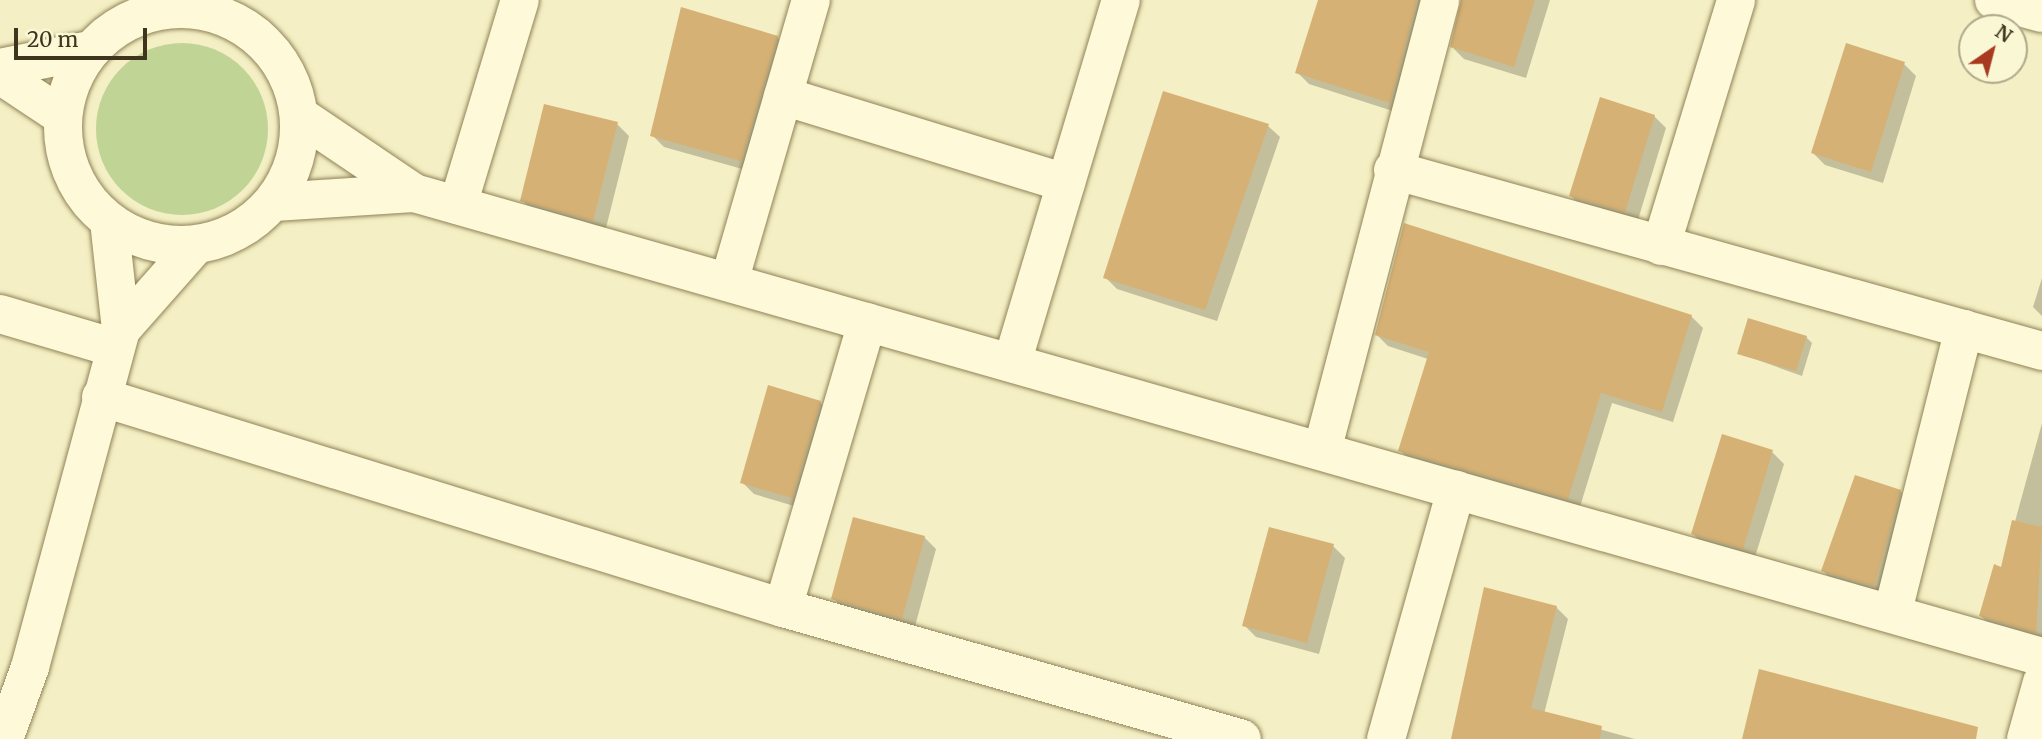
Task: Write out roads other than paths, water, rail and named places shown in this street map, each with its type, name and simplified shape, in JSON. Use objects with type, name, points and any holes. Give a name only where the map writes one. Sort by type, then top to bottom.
[{"type":"street","points":[[458,205],[520,0]]},
{"type":"street","points":[[729,282],[810,0]]},
{"type":"street","points":[[1012,363],[1121,0]]},
{"type":"street","points":[[1322,451],[1393,170],[1440,0]]},
{"type":"street","points":[[1661,246],[1736,0]]},
{"type":"street","points":[[1994,0],[2042,13]]},
{"type":"street","points":[[154,7],[255,18],[286,72],[300,116],[295,161],[274,202],[239,232],[196,246],[150,242],[109,221],[76,180],[65,156],[62,116],[71,82],[89,50],[116,28],[154,7]]},
{"type":"street","points":[[0,68],[89,50]]},
{"type":"street","points":[[0,75],[62,116]]},
{"type":"street","points":[[783,96],[1066,183]]},
{"type":"street","points":[[300,116],[414,192],[1456,490],[1893,611],[2042,657]]},
{"type":"street","points":[[1393,170],[2042,351]]},
{"type":"street","points":[[274,202],[414,192]]},
{"type":"street","points":[[4,739],[15,662],[118,339],[109,221]]},
{"type":"street","points":[[118,339],[196,246]]},
{"type":"street","points":[[0,314],[118,339]]},
{"type":"street","points":[[783,608],[867,321]]},
{"type":"street","points":[[1893,611],[1964,329]]},
{"type":"street","points":[[101,397],[783,608],[1242,739]]},
{"type":"street","points":[[1386,739],[1456,490]]},
{"type":"street","points":[[2026,739],[2042,682]]}]
